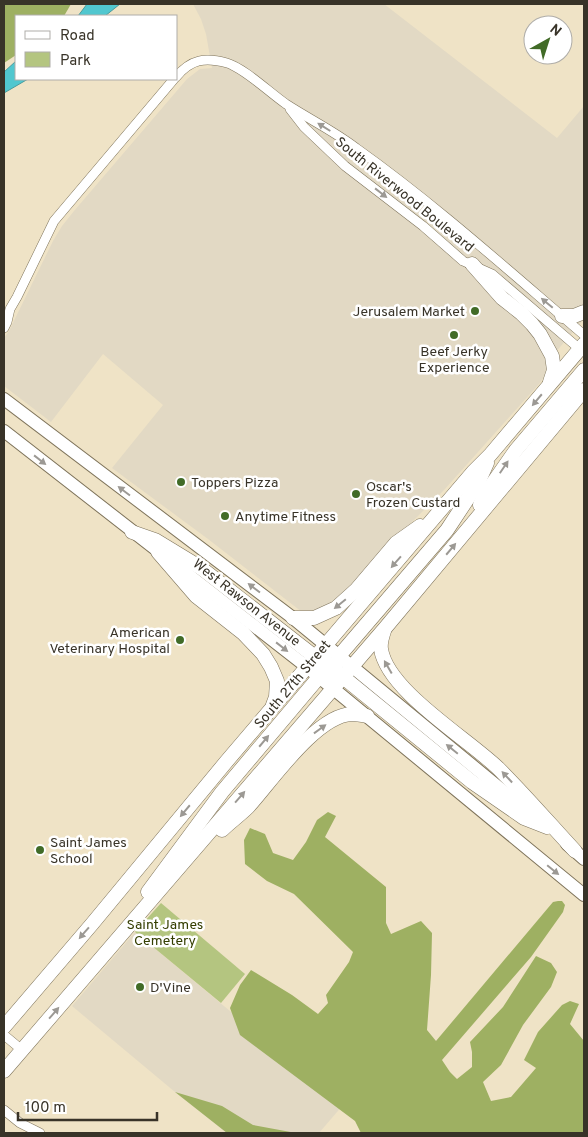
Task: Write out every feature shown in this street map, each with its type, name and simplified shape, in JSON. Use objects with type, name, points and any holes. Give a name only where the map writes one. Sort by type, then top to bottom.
[{"type":"main road","points":[[472,264],[502,298],[521,313],[540,334],[552,356],[554,370],[550,385]]},
{"type":"main road","points":[[562,316],[574,316],[584,312]]},
{"type":"main road","name":"South 27th Street","points":[[4,1071],[333,689],[326,644],[583,348]]},
{"type":"main road","points":[[472,524],[483,498],[516,450],[584,370]]},
{"type":"main road","name":"South 27th Street","points":[[4,1027],[272,708],[386,627],[584,390]]},
{"type":"main road","name":"West Rawson Avenue","points":[[4,399],[326,644]]},
{"type":"main road","name":"West Rawson Avenue","points":[[4,431],[158,552],[329,666]]},
{"type":"main road","points":[[132,921],[149,889],[222,792],[447,530],[478,483],[490,455]]},
{"type":"main road","points":[[293,618],[314,618],[336,608],[356,590],[396,543],[439,512]]},
{"type":"main road","points":[[132,532],[155,540],[201,568],[329,666],[472,782],[524,818],[547,827],[580,855]]},
{"type":"main road","points":[[158,552],[196,596],[243,633],[263,654],[277,681],[276,697],[272,708]]},
{"type":"main road","points":[[386,627],[380,640],[382,655],[398,682],[413,697],[499,768],[580,855]]},
{"type":"main road","points":[[333,689],[584,895]]},
{"type":"main road","points":[[185,861],[246,808],[304,742],[320,728],[351,714],[367,716]]},
{"type":"street","name":"South Riverwood Boulevard","points":[[178,75],[189,64],[198,60],[215,60],[229,64],[243,72],[287,104],[356,147],[428,202],[584,335]]},
{"type":"street","name":"South Riverwood Boulevard","points":[[4,328],[7,322],[7,310],[17,297],[54,221],[173,80]]},
{"type":"street","name":"South Riverwood Boulevard","points":[[287,104],[304,127],[345,166],[423,226],[463,261],[492,274],[583,348]]},
{"type":"street","points":[[4,1035],[22,1050]]},
{"type":"street","points":[[4,1110],[20,1123],[40,1133]]},
{"type":"shaded area","points":[[193,4],[384,4],[557,138],[584,106],[584,319],[549,360],[547,373],[539,384],[444,490],[399,535],[355,585],[319,612],[302,612],[112,468],[163,405],[103,354],[51,422],[4,386],[4,338],[62,226],[187,79],[200,69],[212,68],[206,34]]},
{"type":"shaded area","points":[[135,932],[343,1105],[319,1133],[227,1133],[72,1006]]},
{"type":"green space","points":[[4,4],[71,4],[65,15],[15,15],[15,56],[4,63]]},
{"type":"green space","points":[[328,812],[336,816],[325,837],[386,887],[386,923],[391,934],[421,921],[432,933],[427,1030],[436,1041],[553,902],[562,901],[565,905],[563,912],[531,957],[442,1060],[457,1079],[472,1067],[470,1042],[503,1007],[536,956],[551,963],[557,972],[551,987],[523,1025],[501,1065],[483,1082],[491,1101],[511,1097],[536,1068],[524,1060],[538,1032],[562,1005],[570,1001],[579,1004],[570,1024],[584,1041],[584,1133],[361,1133],[355,1121],[240,1035],[230,1008],[240,985],[251,970],[292,995],[318,1014],[328,1003],[326,995],[349,962],[353,952],[294,894],[267,881],[245,864],[244,840],[250,828],[265,834],[273,853],[293,860],[306,842],[317,820]]},
{"type":"green space","name":"Saint James Cemetery","points":[[161,903],[245,974],[221,1003],[135,932]]},
{"type":"green space","points":[[175,1092],[222,1106],[253,1125],[296,1133],[227,1133]]},
{"type":"water","points":[[87,4],[120,4],[106,15],[79,15]]},
{"type":"water","points":[[15,62],[15,80],[26,80],[4,93],[4,72]]},
{"type":"place","name":"Jerusalem Market","points":[[475,311]]},
{"type":"place","name":"Beef Jerky Experience","points":[[454,335]]},
{"type":"place","name":"Toppers Pizza","points":[[181,482]]},
{"type":"place","name":"Oscar's Frozen Custard","points":[[356,494]]},
{"type":"place","name":"Anytime Fitness","points":[[225,516]]},
{"type":"place","name":"American Veterinary Hospital","points":[[180,640]]},
{"type":"place","name":"Saint James School","points":[[40,850]]},
{"type":"place","name":"D'Vine","points":[[140,987]]}]
